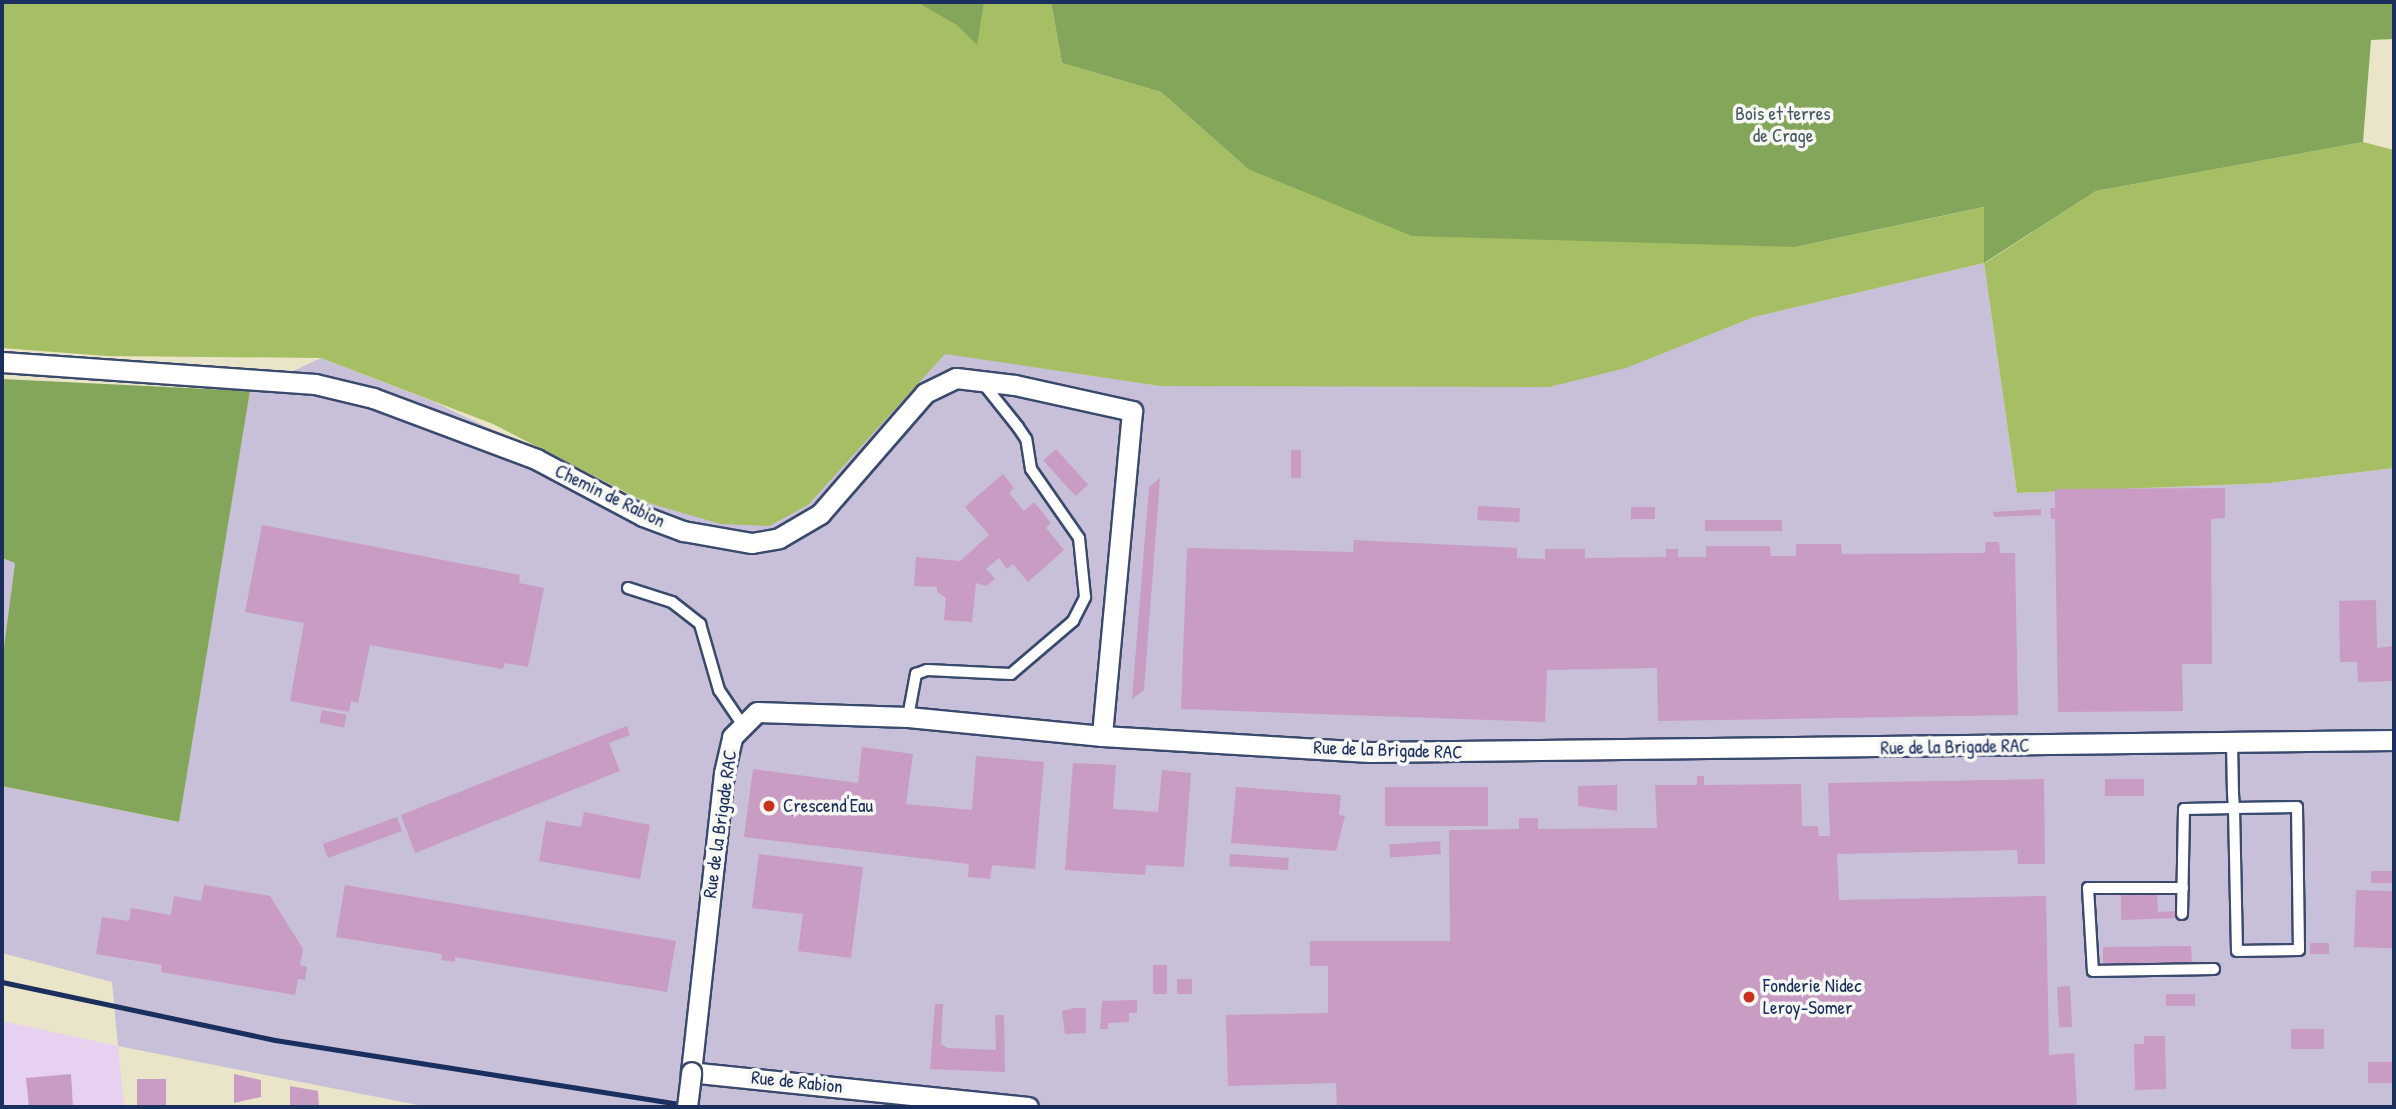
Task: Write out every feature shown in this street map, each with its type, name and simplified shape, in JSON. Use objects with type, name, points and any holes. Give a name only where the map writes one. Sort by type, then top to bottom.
[{"type":"street","name":"Chemin de Rabion","points":[[2,362],[315,384],[361,395],[536,459],[643,516],[683,531],[752,543],[779,538],[820,514],[925,393],[956,378],[1132,411],[1102,736]]},
{"type":"street","name":"Rue de la Brigade RAC","points":[[687,1107],[724,773],[732,737],[742,724],[757,712],[790,710],[908,717],[1102,736],[1397,752],[2394,740]]},
{"type":"street","name":"Rue de Rabion","points":[[691,1072],[1028,1107]]},
{"type":"lane","points":[[908,717],[916,674],[927,670],[1011,674],[1073,621],[1085,597],[1079,538],[1031,469],[1026,439],[981,381]]},
{"type":"lane","points":[[628,588],[672,602],[700,624],[719,690],[742,724]]},
{"type":"lane","points":[[2182,914],[2184,809],[2234,808],[2297,807],[2299,950],[2237,951],[2234,808],[2232,742]]},
{"type":"lane","points":[[2183,888],[2088,888],[2093,971],[2214,969]]},
{"type":"shaded area","points":[[1984,263],[2017,493],[2270,483],[2394,468],[2394,1107],[428,1107],[118,1046],[112,982],[2,953],[2,786],[178,822],[250,391],[321,358],[432,401],[645,502],[808,504],[945,353],[1160,386],[1625,368],[1754,317]]},
{"type":"shaded area","points":[[2,558],[15,563],[2,662]]},
{"type":"shaded area","points":[[2,1021],[118,1046],[124,1107],[2,1107]]},
{"type":"green space","points":[[2,2],[1051,2],[1062,63],[1161,92],[1248,169],[1795,247],[1985,207],[1985,263],[2096,191],[2363,142],[2394,150],[2394,468],[2270,483],[2017,493],[1984,263],[1754,317],[1626,368],[1549,387],[1160,386],[945,354],[808,505],[769,526],[721,524],[645,502],[493,424],[321,358],[107,356],[2,348]]},
{"type":"green space","points":[[917,2],[984,2],[977,45],[957,25]]},
{"type":"green space","name":"Bois et terres de Crage","points":[[1051,2],[2394,2],[2394,39],[2371,40],[2363,142],[2096,191],[1984,263],[1984,207],[1795,247],[1412,236],[1248,169],[1161,92],[1062,63]]},
{"type":"green space","points":[[2,379],[250,391],[179,822],[2,786],[2,662],[15,563],[2,558]]},
{"type":"building","points":[[1056,449],[1088,485],[1075,496],[1043,460]]},
{"type":"building","points":[[1291,450],[1301,450],[1301,478],[1291,478]]},
{"type":"building","points":[[1003,474],[1014,488],[1009,493],[1024,511],[1034,502],[1051,523],[1046,528],[1064,550],[1028,582],[1013,564],[1007,569],[999,558],[986,569],[995,579],[986,586],[976,583],[972,622],[944,620],[946,598],[937,592],[937,587],[914,586],[916,557],[960,561],[989,535],[965,507]]},
{"type":"building","points":[[1160,478],[1144,690],[1132,699],[1149,487]]},
{"type":"building","points":[[2225,488],[2225,518],[2211,519],[2212,664],[2182,664],[2183,711],[2058,712],[2055,519],[2051,519],[2050,508],[2055,508],[2055,489]]},
{"type":"building","points":[[1478,506],[1520,508],[1519,522],[1477,520]]},
{"type":"building","points":[[1631,507],[1655,507],[1655,519],[1631,519]]},
{"type":"building","points":[[2041,509],[2041,515],[1994,517],[1993,512]]},
{"type":"building","points":[[1705,520],[1782,520],[1782,531],[1705,531]]},
{"type":"building","points":[[262,525],[520,575],[519,583],[544,588],[528,667],[505,663],[503,669],[370,645],[358,703],[351,701],[349,712],[290,701],[304,623],[245,612]]},
{"type":"building","points":[[1354,540],[1517,548],[1517,558],[1545,559],[1545,549],[1585,549],[1585,558],[1666,557],[1666,549],[1678,549],[1678,557],[1706,557],[1706,546],[1770,546],[1771,556],[1796,556],[1796,544],[1841,544],[1842,554],[1985,553],[1986,542],[1999,542],[2000,553],[2015,553],[2018,715],[1658,721],[1657,668],[1547,670],[1545,722],[1181,709],[1187,548],[1353,552]]},
{"type":"building","points":[[2376,600],[2377,648],[2394,646],[2394,681],[2358,682],[2357,662],[2340,662],[2339,601]]},
{"type":"building","points":[[322,710],[347,715],[344,728],[320,723]]},
{"type":"building","points":[[627,726],[630,735],[609,743],[620,771],[415,853],[401,815]]},
{"type":"building","points":[[862,747],[913,754],[906,804],[972,810],[976,756],[1044,762],[1035,869],[992,865],[990,879],[968,877],[969,864],[744,837],[753,769],[858,783]]},
{"type":"building","points":[[1073,763],[1116,765],[1113,809],[1158,812],[1162,770],[1191,773],[1184,867],[1146,865],[1145,875],[1065,870]]},
{"type":"building","name":"Fonderie Nidec Leroy-Somer","points":[[1697,776],[1704,776],[1704,785],[1801,784],[1802,826],[1818,826],[1819,836],[1830,836],[1828,783],[2044,779],[2045,864],[2018,864],[2017,850],[1837,854],[1839,900],[2046,896],[2049,1055],[2074,1053],[2077,1105],[1337,1107],[1336,1083],[1228,1086],[1226,1015],[1328,1013],[1328,966],[1310,966],[1310,941],[1450,941],[1449,830],[1519,829],[1519,818],[1538,818],[1538,829],[1657,828],[1655,785],[1697,785]]},
{"type":"building","points":[[2105,779],[2144,779],[2144,796],[2105,796]]},
{"type":"building","points":[[1617,785],[1617,811],[1578,806],[1578,786]]},
{"type":"building","points":[[1236,787],[1341,795],[1339,815],[1345,816],[1336,851],[1231,843]]},
{"type":"building","points":[[1385,787],[1488,787],[1488,826],[1385,826]]},
{"type":"building","points":[[584,812],[650,825],[640,879],[539,861],[546,821],[581,827]]},
{"type":"building","points":[[397,817],[402,831],[328,858],[323,844]]},
{"type":"building","points":[[1440,841],[1441,854],[1390,858],[1389,845]]},
{"type":"building","points":[[759,854],[863,867],[851,958],[798,951],[803,914],[752,908]]},
{"type":"building","points":[[1230,854],[1289,858],[1288,870],[1229,866]]},
{"type":"building","points":[[2371,871],[2394,871],[2394,883],[2371,883]]},
{"type":"building","points":[[204,885],[270,896],[303,949],[300,965],[307,967],[305,980],[298,979],[295,995],[161,972],[162,965],[96,954],[102,917],[129,921],[131,908],[171,915],[174,896],[201,901]]},
{"type":"building","points":[[345,885],[676,941],[667,992],[455,957],[455,962],[441,960],[442,954],[336,937]]},
{"type":"building","points":[[2356,890],[2394,891],[2392,948],[2354,947]]},
{"type":"building","points":[[2157,893],[2158,912],[2175,911],[2175,918],[2121,920],[2121,894]]},
{"type":"building","points":[[2310,943],[2329,943],[2329,954],[2310,954]]},
{"type":"building","points":[[2191,946],[2192,966],[2119,963],[2119,968],[2103,968],[2103,947]]},
{"type":"building","points":[[1153,965],[1167,965],[1167,994],[1153,994]]},
{"type":"building","points":[[1177,979],[1192,979],[1192,994],[1177,994]]},
{"type":"building","points":[[2070,986],[2072,1027],[2059,1028],[2057,987]]},
{"type":"building","points":[[2166,994],[2195,994],[2195,1006],[2166,1006]]},
{"type":"building","points":[[1137,1000],[1137,1013],[1129,1013],[1129,1022],[1108,1023],[1108,1029],[1100,1029],[1102,1001]]},
{"type":"building","points":[[935,1004],[943,1004],[941,1044],[948,1048],[996,1050],[995,1015],[1004,1015],[1005,1072],[930,1069]]},
{"type":"building","points":[[1086,1008],[1086,1033],[1065,1034],[1062,1011]]},
{"type":"building","points":[[2291,1029],[2324,1029],[2324,1049],[2291,1049]]},
{"type":"building","points":[[2144,1036],[2165,1036],[2166,1089],[2135,1090],[2134,1044],[2144,1044]]},
{"type":"building","points":[[2368,1062],[2394,1062],[2394,1083],[2368,1083]]},
{"type":"building","points":[[71,1074],[73,1107],[29,1107],[26,1078]]},
{"type":"building","points":[[234,1074],[261,1080],[261,1097],[234,1103]]},
{"type":"building","points":[[137,1079],[166,1079],[166,1107],[137,1107]]},
{"type":"building","points":[[290,1086],[318,1091],[319,1107],[290,1107]]},
{"type":"railway","points":[[2,982],[275,1040],[700,1107]]},
{"type":"place","name":"Crescend'Eau","points":[[769,806]]},
{"type":"place","name":"Fonderie Nidec Leroy-Somer","points":[[1749,997]]}]
